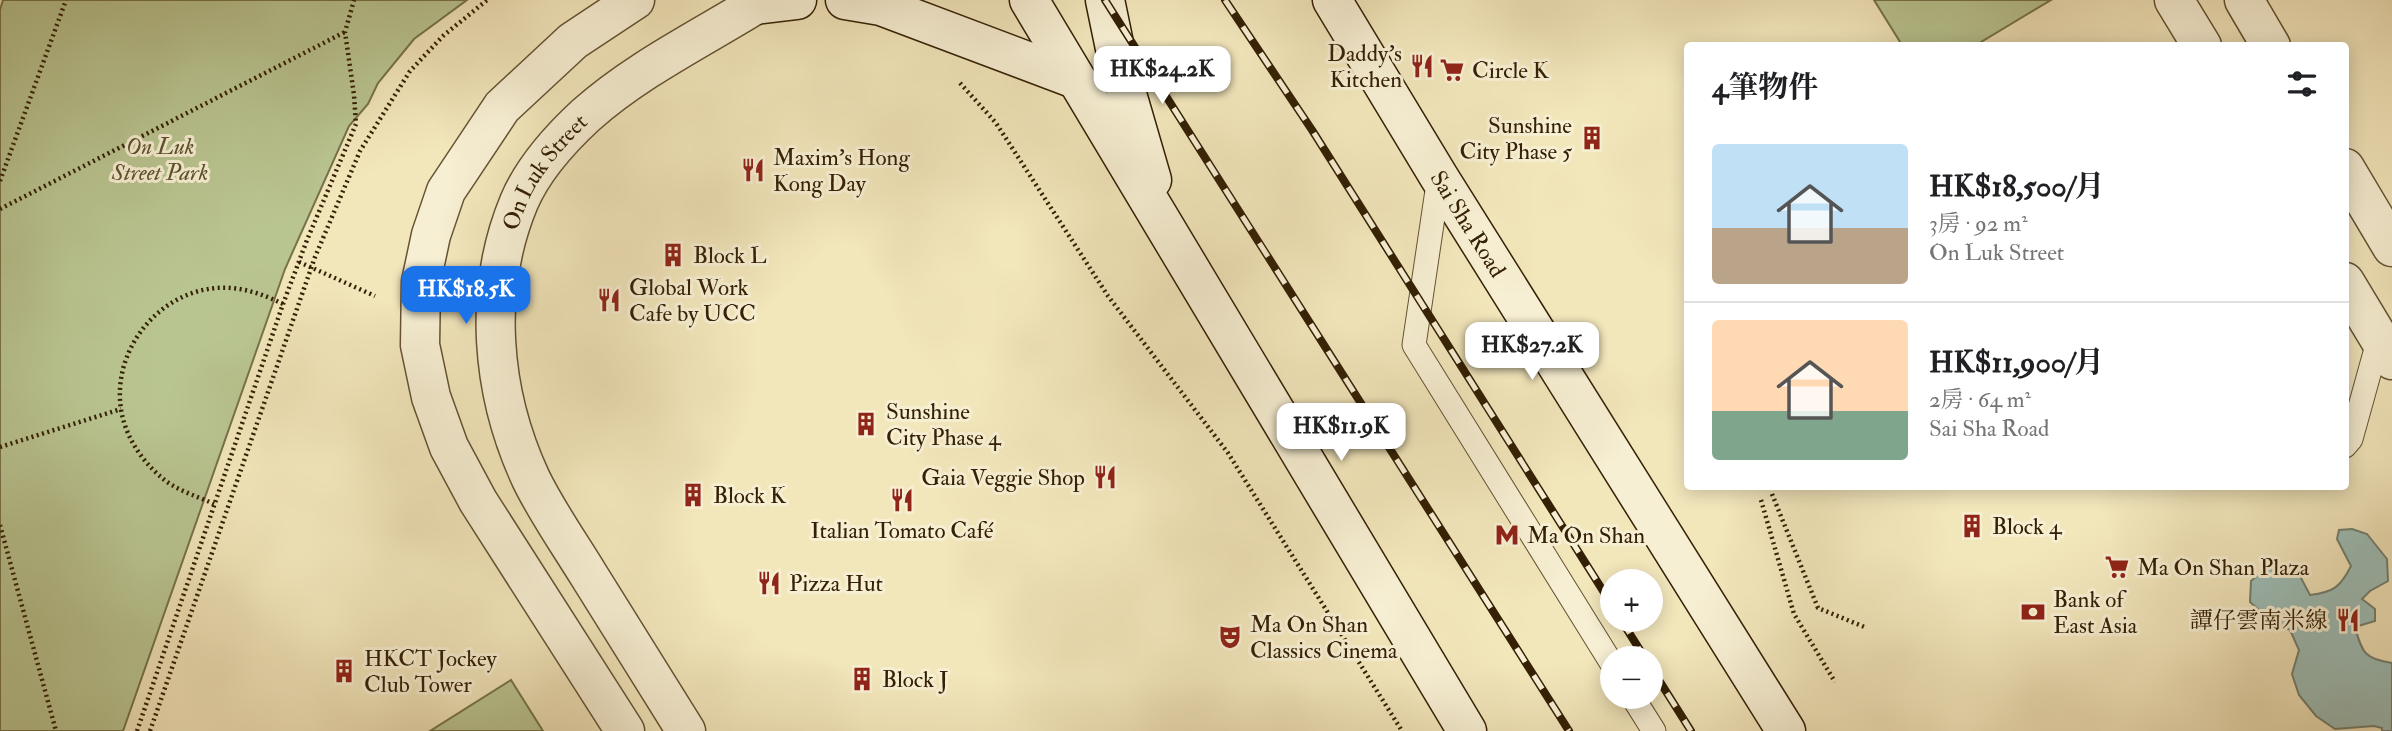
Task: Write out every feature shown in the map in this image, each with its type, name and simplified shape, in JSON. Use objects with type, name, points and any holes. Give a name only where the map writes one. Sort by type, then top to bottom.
[{"type":"main road","points":[[625,731],[478,501],[449,447],[431,397],[420,345],[421,282],[431,235],[446,191],[502,107],[573,41],[635,0]]},
{"type":"main road","points":[[759,3],[797,0]]},
{"type":"main road","points":[[845,0],[881,6],[1075,79]]},
{"type":"main road","points":[[1029,0],[1467,731]]},
{"type":"main road","points":[[1105,0],[1118,63],[1164,226]]},
{"type":"main road","name":"Sai Sha Road","points":[[1332,0],[1439,177],[1786,731]]},
{"type":"main road","points":[[2174,0],[2200,42]]},
{"type":"main road","points":[[2244,0],[2269,42]]},
{"type":"main road","name":"On Luk Street","points":[[686,731],[531,479],[510,424],[497,371],[496,306],[503,253],[520,201],[545,159],[586,116],[628,82],[759,3]]},
{"type":"main road","points":[[2349,175],[2392,247]]},
{"type":"main road","points":[[2349,289],[2385,349]]},
{"type":"lane","points":[[1439,177],[1414,345],[1601,646]]},
{"type":"lane","points":[[2349,441],[2385,349]]},
{"type":"lane","points":[[1640,709],[1654,731]]},
{"type":"path","points":[[0,181],[66,0]]},
{"type":"path","points":[[137,731],[283,304],[356,124],[355,95],[345,32],[354,0]]},
{"type":"path","points":[[149,731],[312,268],[360,151],[410,71],[443,36],[487,0]]},
{"type":"path","points":[[0,209],[345,32]]},
{"type":"path","points":[[953,78],[996,122],[1108,296],[1228,453],[1402,731]]},
{"type":"path","points":[[299,262],[375,296]]},
{"type":"path","points":[[214,504],[164,480],[144,461],[129,438],[121,409],[121,381],[127,356],[142,329],[153,316],[190,294],[217,288],[243,289],[283,304]]},
{"type":"path","points":[[0,447],[121,409]]},
{"type":"path","points":[[1772,494],[1818,608],[1867,628]]},
{"type":"path","points":[[1761,500],[1794,614],[1835,682]]},
{"type":"path","points":[[0,525],[56,731]]},
{"type":"green space","name":"On Luk Street Park","points":[[3,0],[467,0],[414,39],[378,83],[368,104],[349,126],[285,269],[123,731],[0,731],[0,10]]},
{"type":"green space","points":[[1874,0],[2051,0],[1981,42],[1900,42]]},
{"type":"green space","points":[[511,680],[543,731],[430,731]]},
{"type":"water","points":[[2352,529],[2367,534],[2387,559],[2388,581],[2362,599],[2375,609],[2375,621],[2355,627],[2363,649],[2370,657],[2392,663],[2392,731],[2382,731],[2382,728],[2374,726],[2335,729],[2316,716],[2299,695],[2292,674],[2299,650],[2290,630],[2268,618],[2250,602],[2251,581],[2269,566],[2289,565],[2300,576],[2310,595],[2335,588],[2351,566],[2337,539],[2339,530]]},
{"type":"railway","points":[[1105,0],[1569,731]]},
{"type":"railway","points":[[1225,0],[1312,130],[1600,586]]},
{"type":"railway","points":[[1629,632],[1637,646]]},
{"type":"railway","points":[[1663,687],[1691,731]]},
{"type":"place","name":"Daddy's Kitchen","points":[[1422,66]]},
{"type":"place","name":"Circle K","points":[[1452,70]]},
{"type":"place","name":"Sunshine City Phase 5","points":[[1592,138]]},
{"type":"place","name":"Maxim's Hong Kong Day","points":[[753,170]]},
{"type":"place","name":"Block L","points":[[673,255]]},
{"type":"place","name":"Global Work Cafe by UCC","points":[[609,300]]},
{"type":"place","name":"Sunshine City Phase 4","points":[[866,424]]},
{"type":"place","name":"Gaia Veggie Shop","points":[[1105,477]]},
{"type":"place","name":"Block K","points":[[693,495]]},
{"type":"place","name":"Italian Tomato Café","points":[[902,500]]},
{"type":"place","name":"Block 4","points":[[1972,526]]},
{"type":"place","name":"Ma On Shan","points":[[1507,535]]},
{"type":"place","name":"Ma On Shan Plaza","points":[[2117,567]]},
{"type":"place","name":"Pizza Hut","points":[[769,583]]},
{"type":"place","name":"Bank of East Asia","points":[[2033,612]]},
{"type":"place","name":"譚仔雲南米線","points":[[2348,620]]},
{"type":"place","name":"Ma On Shan Classics Cinema","points":[[1230,637]]},
{"type":"place","name":"HKCT Jockey Club Tower","points":[[344,671]]},
{"type":"place","name":"Block J","points":[[862,679]]}]
